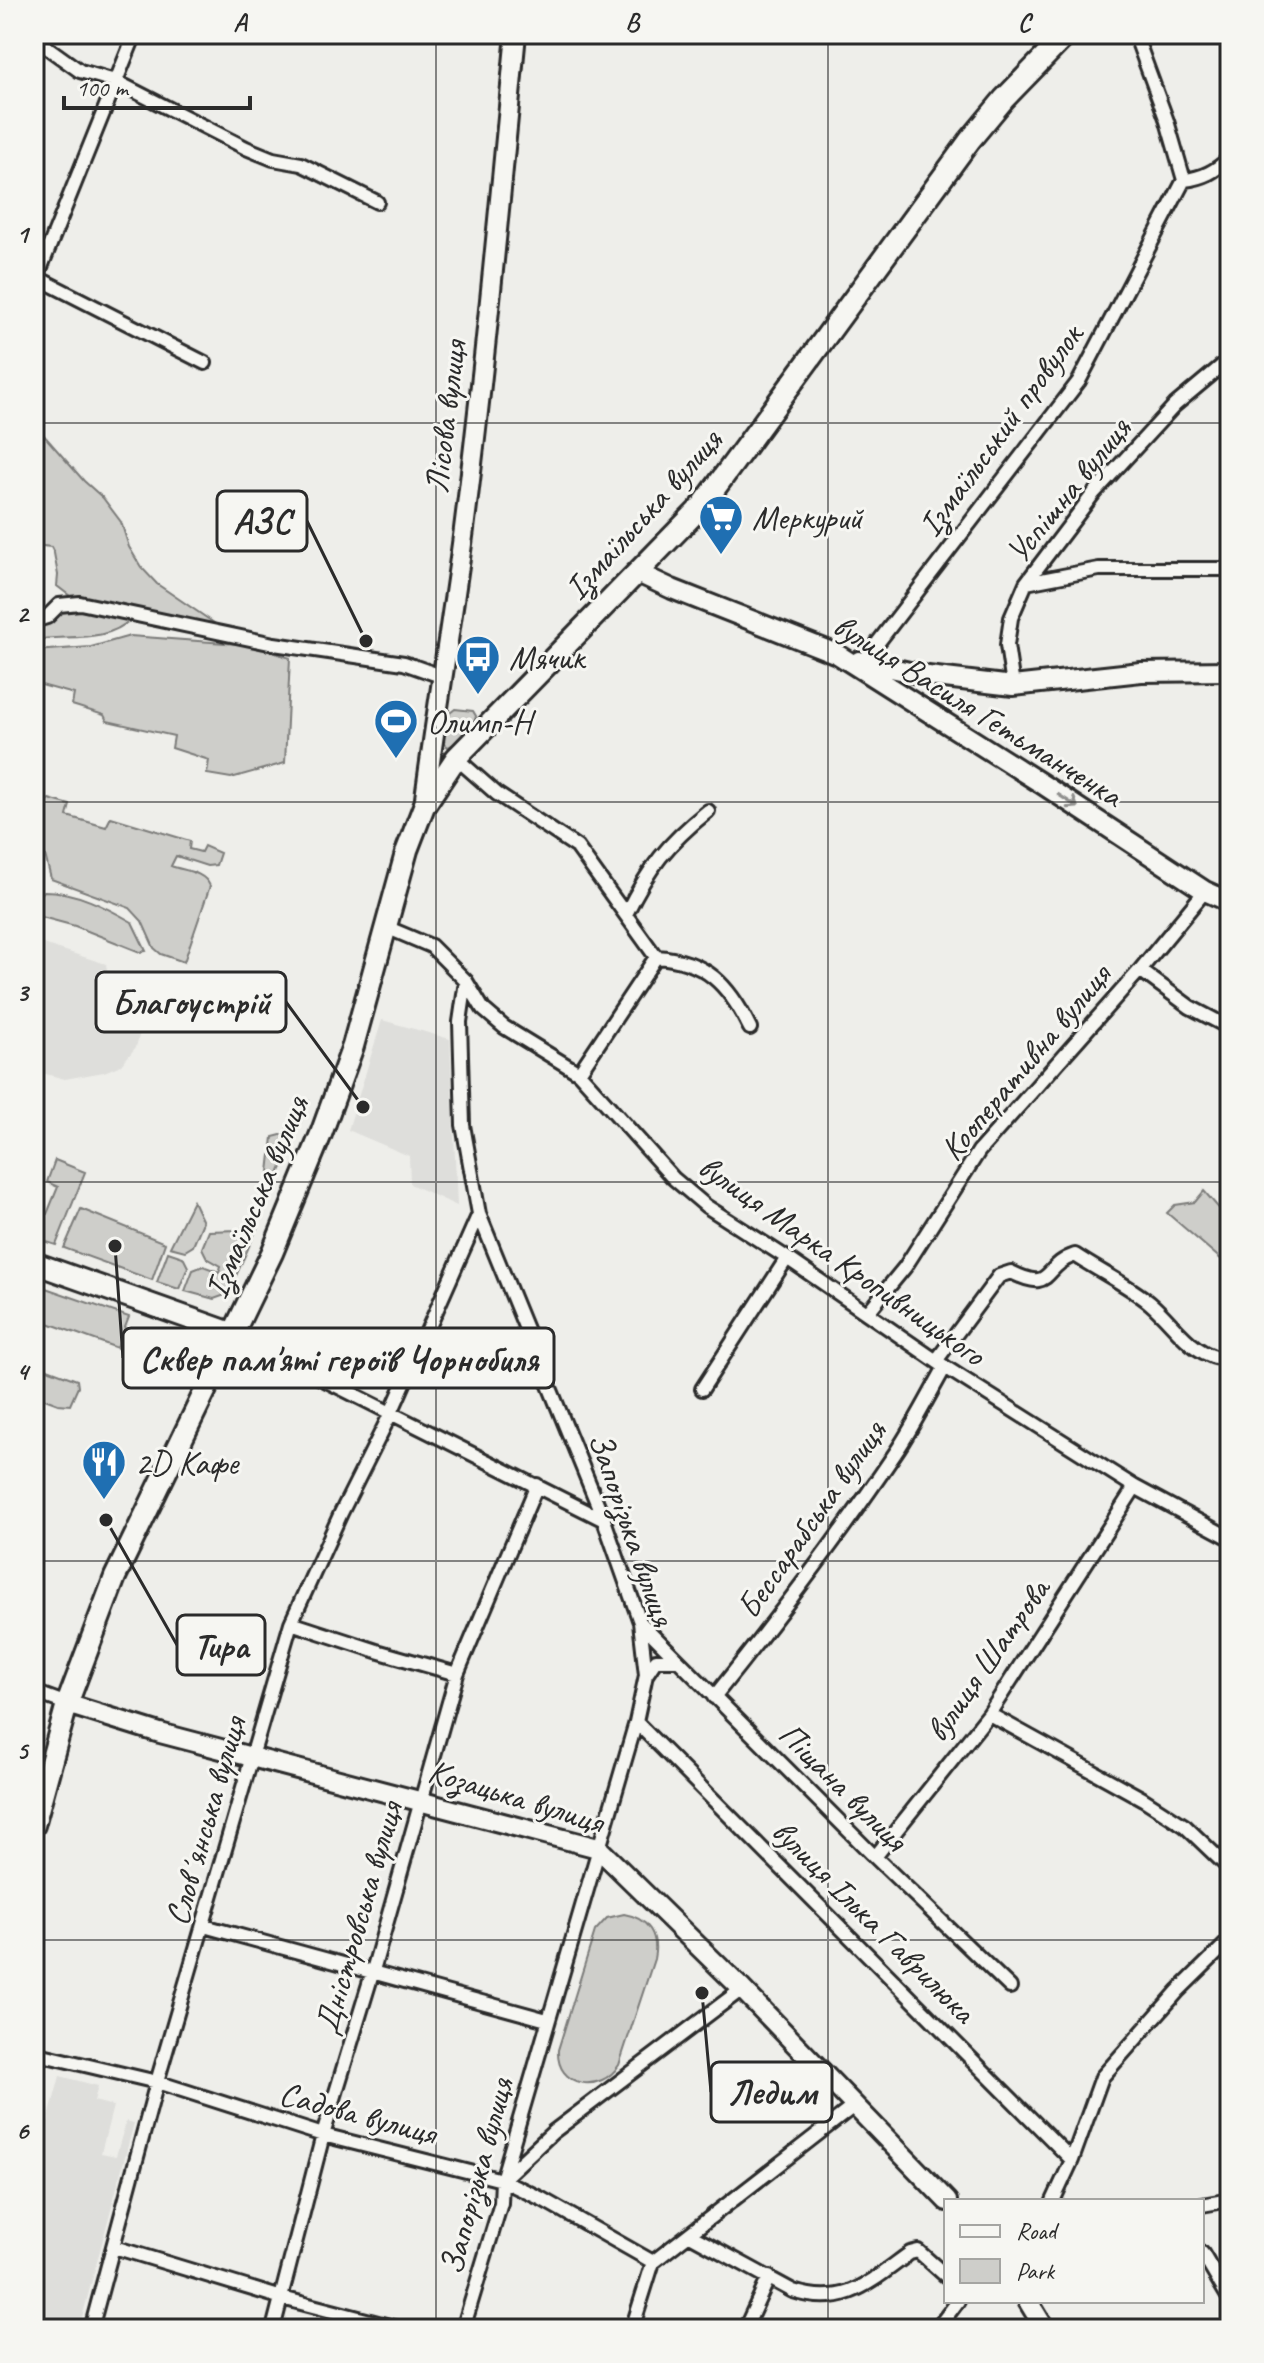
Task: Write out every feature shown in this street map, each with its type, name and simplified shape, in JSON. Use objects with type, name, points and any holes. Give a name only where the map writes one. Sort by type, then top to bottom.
[{"type":"main road","name":"Ізмаїльська вулиця","points":[[34,1825],[67,1704],[115,1577],[272,1253],[321,1134],[353,1046],[407,850],[424,806],[456,758],[702,506],[970,140],[1004,99],[1067,34]]},
{"type":"main road","points":[[34,1263],[231,1333]]},
{"type":"street","points":[[135,34],[35,276],[205,363]]},
{"type":"street","name":"Лісова вулиця","points":[[424,806],[464,531],[516,34]]},
{"type":"street","points":[[1135,34],[1167,121],[1184,180],[1199,179],[1213,173],[1230,158]]},
{"type":"street","points":[[34,38],[80,71],[115,81],[246,148],[273,159],[301,164],[377,202]]},
{"type":"street","name":"Ізмаїльський провулок","points":[[863,662],[1079,381],[1184,180]]},
{"type":"street","name":"Успішна вулиця","points":[[1013,686],[1007,645],[1011,618],[1026,583],[1094,493],[1175,405],[1230,359]]},
{"type":"street","points":[[1026,583],[1099,569],[1230,569]]},
{"type":"street","name":"вулиця Василя Гетьманченка","points":[[638,573],[837,654],[1205,891],[1230,902]]},
{"type":"street","points":[[34,621],[47,617],[59,605],[80,603],[274,644],[404,663],[441,676]]},
{"type":"street","points":[[837,654],[928,676],[1013,686],[1141,672],[1230,671]]},
{"type":"street","points":[[456,758],[497,794],[577,847],[656,957]]},
{"type":"street","points":[[626,914],[651,866],[679,835],[708,811]]},
{"type":"street","name":"Кооперативна вулиця","points":[[868,1312],[905,1267],[979,1151],[1140,970],[1205,891]]},
{"type":"street","name":"вулиця Марка Кропивницького","points":[[386,927],[431,946],[466,981],[483,1009],[504,1027],[579,1073],[673,1178],[706,1206],[868,1312],[940,1364],[1135,1487],[1230,1538]]},
{"type":"street","points":[[656,957],[674,958],[707,970],[724,985],[750,1028]]},
{"type":"street","points":[[579,1073],[656,957]]},
{"type":"street","points":[[1140,970],[1190,1007],[1230,1028]]},
{"type":"street","name":"Запорізька вулиця","points":[[463,2329],[501,2203],[502,2180],[547,2020],[636,1722],[646,1675],[640,1622],[604,1520],[479,1214],[463,1125],[460,1022],[466,981]]},
{"type":"street","name":"Словʼянська вулиця","points":[[91,2329],[157,2082],[291,1623],[390,1415],[479,1214]]},
{"type":"street","name":"Бессарабська вулиця","points":[[714,1697],[780,1614],[898,1449],[940,1364],[999,1276],[1011,1272],[1036,1281],[1044,1278],[1065,1258],[1075,1255],[1149,1303],[1186,1342],[1202,1353],[1215,1359],[1230,1360]]},
{"type":"street","points":[[702,1389],[787,1258]]},
{"type":"street","points":[[231,1333],[604,1520]]},
{"type":"street","name":"Дністровська вулиця","points":[[273,2329],[323,2135],[457,1674],[537,1485]]},
{"type":"street","name":"вулиця Шатрова","points":[[875,1857],[989,1714],[1135,1487]]},
{"type":"street","name":"Піщана вулиця","points":[[640,1622],[1010,1987]]},
{"type":"street","points":[[291,1623],[457,1674]]},
{"type":"street","points":[[646,1675],[656,1660],[676,1660]]},
{"type":"street","name":"Козацька вулиця","points":[[34,1692],[252,1758],[598,1848],[742,1989],[945,2199]]},
{"type":"street","points":[[989,1714],[1143,1799],[1185,1826],[1230,1869]]},
{"type":"street","name":"вулиця Ілька Гаврилюка","points":[[636,1722],[1072,2160]]},
{"type":"street","points":[[204,1926],[547,2020]]},
{"type":"street","points":[[1054,2199],[1072,2160],[1102,2077],[1178,1991],[1230,1940]]},
{"type":"street","points":[[502,2180],[553,2132],[742,1989]]},
{"type":"street","name":"Садова вулиця","points":[[34,2053],[157,2082],[323,2135],[502,2180],[653,2262]]},
{"type":"street","points":[[632,2329],[653,2262],[855,2105]]},
{"type":"street","points":[[1204,2205],[1230,2200]]},
{"type":"street","points":[[690,2235],[793,2291],[811,2297],[834,2298],[862,2286],[910,2253],[918,2251],[944,2274]]},
{"type":"street","points":[[114,2247],[282,2298],[401,2329]]},
{"type":"street","points":[[1204,2256],[1230,2300]]},
{"type":"street","points":[[745,2329],[769,2277]]},
{"type":"street","points":[[937,2329],[956,2303]]},
{"type":"street","points":[[1029,2303],[1045,2329]]},
{"type":"shaded area","points":[[34,941],[106,964],[109,981],[141,1002],[145,1014],[136,1047],[121,1065],[104,1072],[65,1079],[34,1071]]},
{"type":"shaded area","points":[[382,1020],[450,1039],[457,1206],[410,1184],[409,1156],[348,1130]]},
{"type":"shaded area","points":[[60,2076],[98,2086],[94,2101],[113,2106],[101,2153],[116,2156],[126,2121],[134,2123],[79,2329],[34,2329],[34,2118],[48,2121]]},
{"type":"green space","points":[[34,424],[103,498],[121,522],[129,547],[141,567],[157,584],[220,627],[74,599],[57,586],[58,575],[51,547],[34,545]]},
{"type":"green space","points":[[79,608],[131,619],[121,627],[97,635],[34,640],[34,619],[64,609]]},
{"type":"green space","points":[[130,636],[252,645],[290,658],[285,763],[231,778],[207,774],[209,760],[172,748],[174,736],[107,721],[104,715],[72,705],[74,694],[34,683],[34,651],[91,647]]},
{"type":"green space","points":[[455,709],[473,711],[476,716],[466,734],[448,747],[440,740],[446,716]]},
{"type":"green space","points":[[49,799],[70,805],[67,816],[106,827],[111,817],[190,841],[189,849],[201,852],[204,846],[220,853],[216,865],[207,866],[176,856],[171,866],[198,874],[210,886],[184,962],[161,954],[154,948],[142,921],[130,908],[51,879],[45,855],[34,840],[34,811]]},
{"type":"green space","points":[[44,891],[79,897],[132,922],[146,951],[140,952],[75,926],[34,915],[34,902]]},
{"type":"green space","points":[[300,1098],[309,1101],[275,1184],[268,1181],[273,1137],[285,1134]]},
{"type":"green space","points":[[55,1160],[85,1172],[56,1245],[34,1238],[34,1209],[47,1214],[58,1187],[47,1182]]},
{"type":"green space","points":[[1204,1191],[1230,1221],[1230,1267],[1167,1213],[1175,1205],[1195,1202]]},
{"type":"green space","points":[[193,1201],[203,1222],[193,1246],[185,1251],[170,1247]]},
{"type":"green space","points":[[81,1209],[165,1243],[152,1280],[64,1248]]},
{"type":"green space","points":[[254,1224],[258,1226],[228,1294],[214,1299],[185,1291],[193,1270],[203,1266],[219,1272],[221,1266],[207,1258],[202,1248],[209,1231],[238,1230]]},
{"type":"green space","points":[[168,1252],[183,1257],[188,1267],[179,1289],[157,1282]]},
{"type":"green space","points":[[37,1285],[129,1317],[117,1348],[34,1318]]},
{"type":"green space","points":[[34,1364],[77,1380],[78,1387],[70,1405],[34,1395]]},
{"type":"green space","points":[[624,1914],[640,1919],[650,1929],[655,1942],[654,1959],[619,2065],[602,2080],[581,2083],[564,2072],[559,2063],[558,2050],[595,1931],[607,1918]]},
{"type":"place","name":"Меркурий","points":[[721,556]]},
{"type":"place","name":"АЗС","points":[[366,641]]},
{"type":"place","name":"Мячик","points":[[478,696]]},
{"type":"place","name":"Олимп-Н","points":[[396,760]]},
{"type":"place","name":"Благоустрій","points":[[363,1107]]},
{"type":"place","name":"Сквер пам'яті героїв Чорнобиля","points":[[115,1246]]},
{"type":"place","name":"2D Кафе","points":[[104,1501]]},
{"type":"place","name":"Тира","points":[[106,1520]]},
{"type":"place","name":"Ледим","points":[[702,1993]]}]
